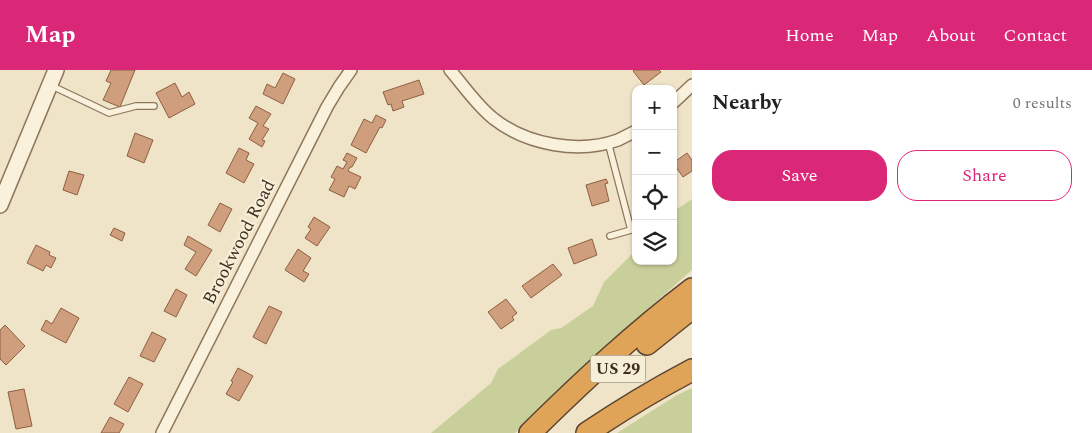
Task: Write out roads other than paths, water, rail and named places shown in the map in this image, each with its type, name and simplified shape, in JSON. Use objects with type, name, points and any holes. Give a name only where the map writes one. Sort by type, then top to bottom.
[{"type":"highway","points":[[530,433],[589,376],[668,307],[692,289]]},
{"type":"highway","name":"US 29","points":[[548,433],[597,386],[692,308]]},
{"type":"highway","points":[[587,433],[616,413],[692,370]]},
{"type":"street","points":[[0,205],[56,70]]},
{"type":"street","name":"Brookwood Road","points":[[162,433],[327,107],[351,70]]},
{"type":"street","points":[[450,70],[493,119],[529,138],[555,145],[597,145],[618,140],[632,133]]},
{"type":"street","points":[[677,99],[692,85]]},
{"type":"lane","points":[[50,85],[109,113],[136,106],[154,106]]},
{"type":"lane","points":[[608,142],[631,230],[610,236]]}]
